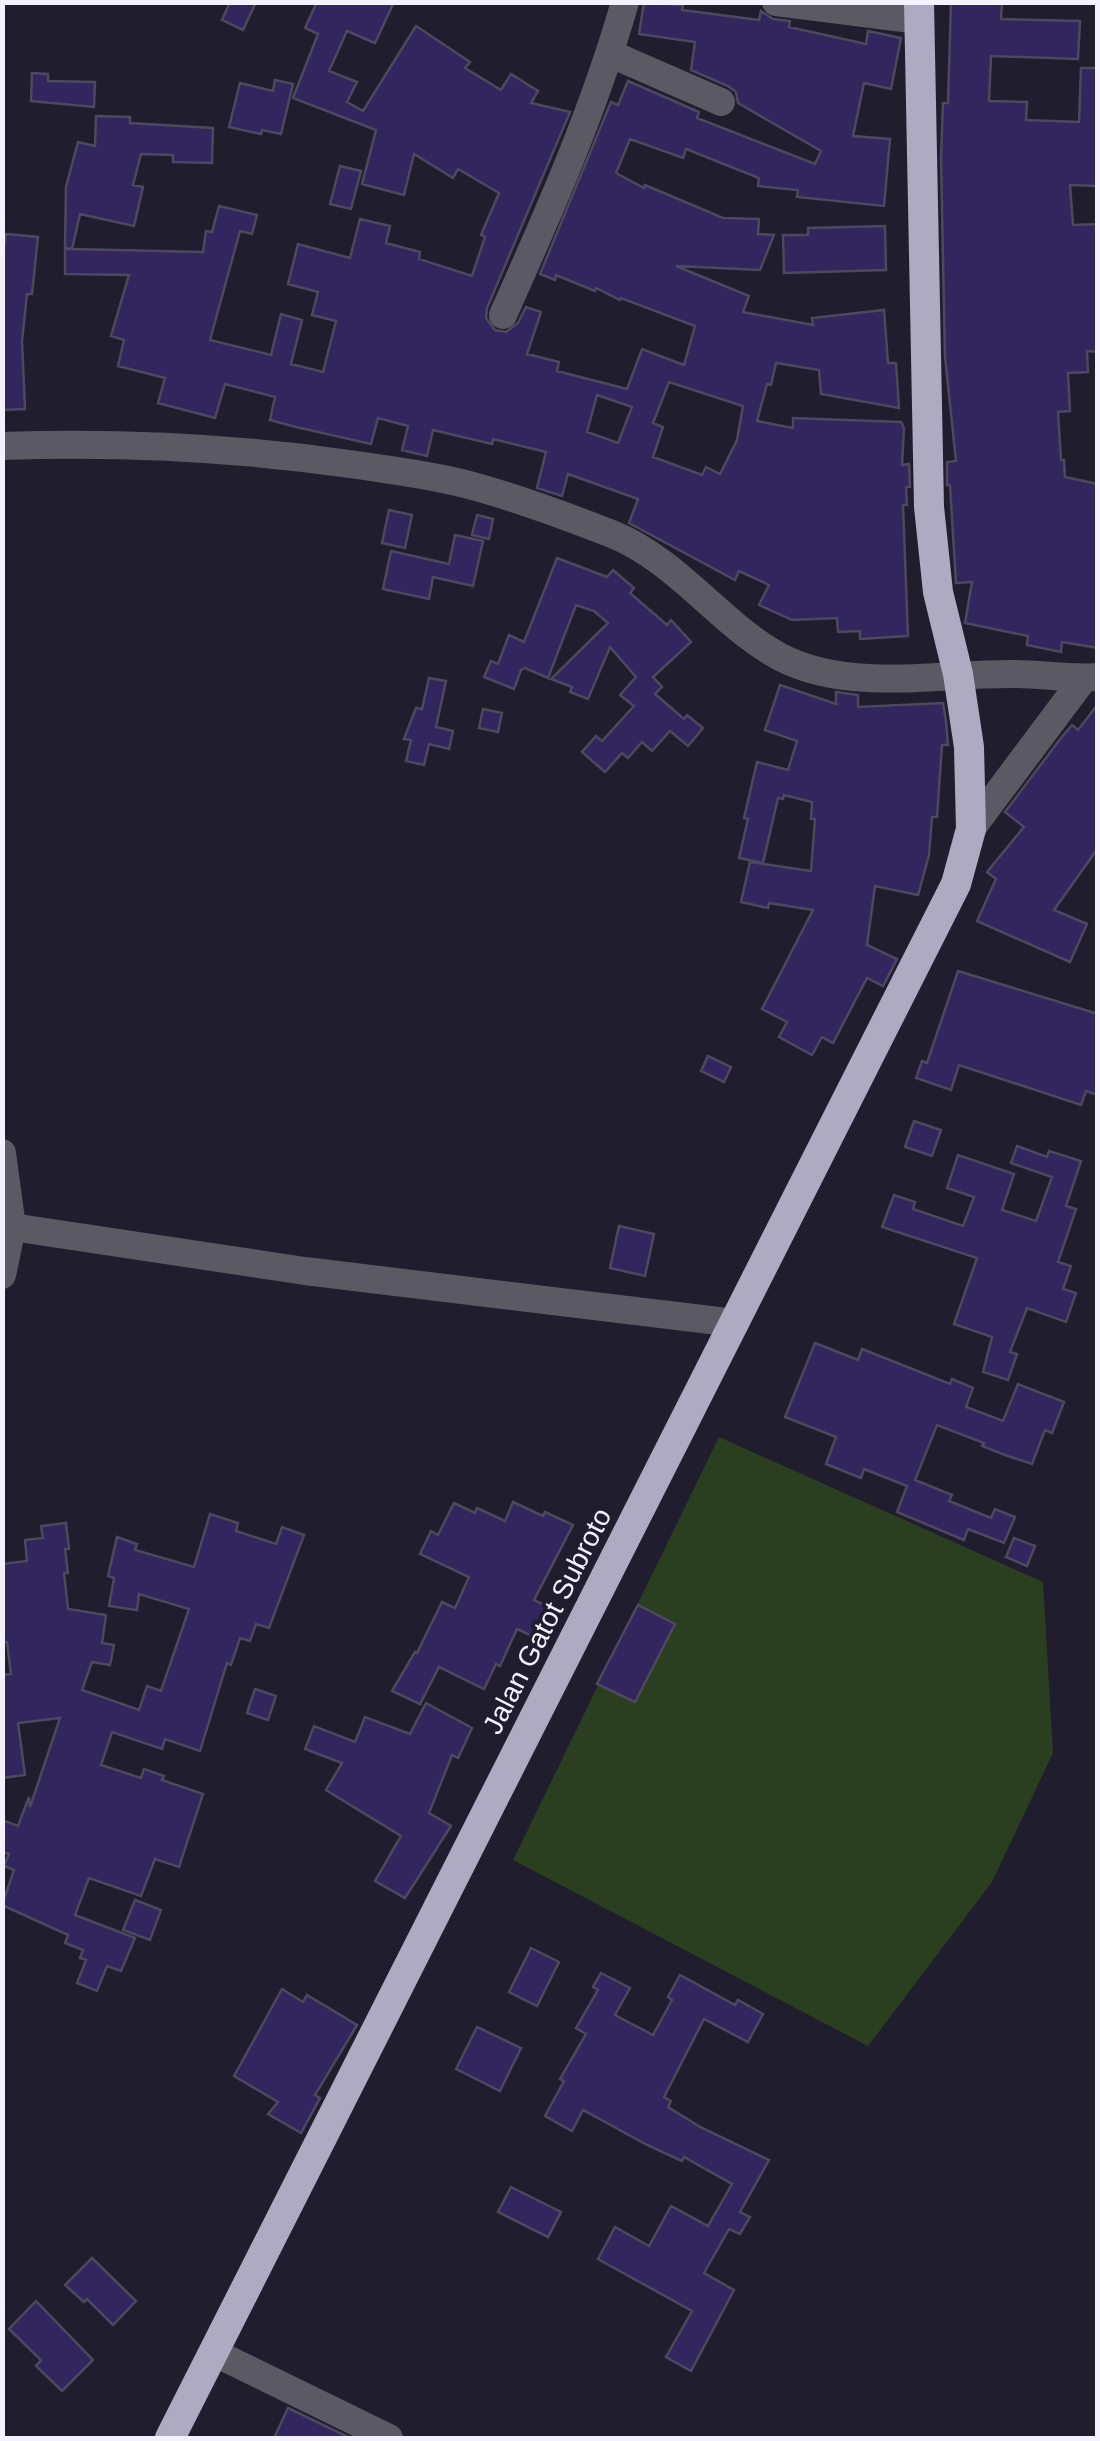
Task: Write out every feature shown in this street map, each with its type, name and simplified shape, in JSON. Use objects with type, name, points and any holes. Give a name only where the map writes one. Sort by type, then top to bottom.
[{"type":"highway","name":"Jalan Gatot Subroto","points":[[170,2438],[956,884],[970,829],[969,747],[958,674],[938,592],[929,507],[919,11]]},
{"type":"street","points":[[503,315],[581,138],[625,2]]},
{"type":"street","points":[[776,2],[919,11]]},
{"type":"street","points":[[611,54],[721,102]]},
{"type":"street","points":[[2,446],[80,444],[246,452],[424,475],[469,485],[617,536],[688,583],[766,649],[794,666],[820,674],[857,678],[958,674],[1090,678]]},
{"type":"street","points":[[970,829],[1090,678]]},
{"type":"street","points":[[2,1153],[12,1227],[2,1275]]},
{"type":"street","points":[[12,1227],[305,1271],[735,1323]]},
{"type":"street","points":[[213,2352],[388,2438]]},
{"type":"green space","points":[[719,1437],[1043,1582],[1053,1753],[992,1882],[868,2046],[513,1860]]},
{"type":"building","points":[[230,2],[256,2],[243,30],[222,20]]},
{"type":"building","points":[[317,2],[394,2],[375,43],[347,31],[329,71],[357,82],[347,102],[363,111],[416,26],[470,62],[465,68],[501,90],[511,74],[538,91],[531,103],[570,112],[486,318],[495,330],[506,332],[518,323],[526,307],[541,312],[527,354],[559,362],[557,371],[627,389],[642,349],[684,365],[695,326],[596,288],[595,291],[556,275],[555,280],[540,274],[611,102],[618,105],[628,81],[699,112],[697,118],[815,164],[821,151],[738,103],[736,92],[728,86],[691,70],[695,42],[639,34],[644,2],[683,5],[682,10],[759,20],[761,11],[773,19],[790,21],[789,27],[866,44],[868,31],[901,38],[891,89],[864,83],[853,136],[890,139],[884,206],[797,197],[798,190],[758,186],[759,178],[686,149],[683,158],[630,139],[616,173],[723,218],[759,219],[758,234],[774,235],[760,270],[676,266],[749,296],[743,312],[813,325],[812,318],[884,310],[888,363],[896,363],[899,408],[821,394],[819,370],[776,363],[757,421],[793,428],[793,418],[901,422],[902,465],[909,464],[910,487],[906,487],[907,505],[903,505],[908,636],[860,639],[860,631],[838,632],[837,618],[792,620],[759,605],[769,585],[739,571],[735,580],[629,523],[638,499],[568,474],[562,496],[537,488],[546,452],[433,430],[427,456],[402,450],[408,426],[378,418],[371,444],[296,427],[270,420],[275,397],[225,384],[215,418],[158,403],[165,378],[118,366],[124,340],[111,336],[129,275],[65,274],[65,249],[203,252],[206,231],[212,232],[219,206],[257,215],[252,234],[240,231],[210,340],[271,355],[281,314],[302,320],[291,364],[323,372],[336,321],[312,315],[318,292],[288,284],[298,244],[350,258],[360,219],[390,226],[386,243],[420,252],[419,259],[472,276],[485,237],[481,235],[499,193],[458,169],[453,178],[414,154],[404,195],[362,184],[376,130],[293,98],[318,34],[305,28]],"holes":[[[669,382],[743,406],[737,440],[720,474],[706,467],[702,475],[653,457],[663,427],[653,423]],[[597,395],[632,407],[618,443],[587,432]]]},
{"type":"building","points":[[951,2],[1002,2],[1001,19],[1080,21],[1078,59],[991,56],[989,101],[1027,102],[1026,120],[1079,122],[1081,68],[1098,68],[1098,186],[1070,185],[1073,225],[1098,224],[1098,352],[1087,351],[1088,372],[1068,373],[1070,411],[1058,412],[1065,477],[1098,484],[1098,648],[1062,642],[1061,652],[1027,645],[1028,636],[965,623],[972,582],[956,583],[947,485],[947,462],[956,461],[945,357],[941,158],[943,103],[948,103]]},
{"type":"building","points":[[32,73],[48,74],[48,81],[95,82],[94,107],[31,101]]},
{"type":"building","points":[[275,80],[293,84],[281,134],[229,127],[240,83],[273,91]]},
{"type":"building","points":[[96,116],[130,117],[130,123],[213,128],[212,163],[173,162],[173,155],[141,154],[133,185],[143,187],[134,226],[80,214],[72,249],[65,248],[66,187],[78,142],[95,146]]},
{"type":"building","points":[[340,166],[361,171],[351,209],[330,204]]},
{"type":"building","points":[[885,226],[886,270],[784,273],[783,235],[808,235],[808,228]]},
{"type":"building","points":[[6,234],[38,237],[22,341],[25,409],[2,410],[2,263]]},
{"type":"building","points":[[389,510],[412,515],[405,548],[382,543]]},
{"type":"building","points":[[477,515],[493,519],[489,539],[472,535]]},
{"type":"building","points":[[455,535],[483,541],[473,586],[433,577],[429,599],[383,589],[391,551],[449,564]]},
{"type":"building","points":[[557,558],[607,577],[613,570],[634,588],[630,593],[667,625],[671,620],[691,642],[653,677],[662,687],[655,694],[684,719],[687,715],[703,728],[688,746],[670,731],[652,751],[642,742],[628,758],[622,753],[605,772],[582,752],[596,736],[602,741],[634,706],[620,695],[636,677],[610,647],[588,699],[551,679],[608,623],[594,611],[576,605],[548,678],[525,668],[514,689],[484,677],[491,661],[498,664],[509,635],[524,642]]},
{"type":"building","points":[[429,678],[446,681],[436,727],[453,731],[449,749],[429,744],[424,765],[406,761],[411,740],[404,739],[416,708],[422,709]]},
{"type":"building","points":[[780,685],[836,704],[836,692],[858,695],[858,707],[943,703],[946,721],[948,745],[942,745],[937,817],[932,817],[929,855],[918,895],[875,886],[867,945],[897,959],[883,986],[867,978],[833,1043],[822,1037],[812,1055],[779,1037],[787,1022],[762,1009],[813,910],[741,902],[750,862],[811,871],[815,819],[811,819],[812,802],[784,795],[783,799],[778,798],[763,863],[739,858],[757,762],[788,770],[797,741],[765,730]]},
{"type":"building","points":[[1098,704],[1098,848],[1054,910],[1087,924],[1070,962],[977,921],[996,879],[987,872],[1024,827],[1005,812],[1072,725],[1078,730]]},
{"type":"building","points":[[483,709],[502,713],[498,732],[479,728]]},
{"type":"building","points":[[958,971],[1098,1014],[1098,1095],[1086,1091],[1081,1105],[959,1065],[951,1090],[916,1078],[922,1061],[927,1063]]},
{"type":"building","points":[[708,1056],[731,1067],[724,1082],[701,1071]]},
{"type":"building","points":[[914,1121],[941,1130],[932,1156],[905,1147]]},
{"type":"building","points":[[1017,1146],[1047,1157],[1049,1151],[1081,1161],[1066,1206],[1076,1209],[1058,1262],[1071,1266],[1063,1289],[1076,1293],[1066,1322],[1027,1308],[1010,1352],[1017,1354],[1008,1380],[983,1372],[992,1337],[954,1324],[977,1258],[882,1227],[894,1195],[915,1202],[913,1209],[963,1226],[974,1197],[947,1188],[958,1155],[1014,1174],[1002,1210],[1036,1221],[1052,1177],[1011,1163]]},
{"type":"building","points":[[619,1226],[654,1234],[645,1276],[610,1268]]},
{"type":"building","points":[[815,1343],[858,1360],[862,1349],[950,1384],[952,1379],[973,1388],[966,1407],[1003,1421],[1018,1384],[1064,1402],[1052,1433],[1045,1430],[1032,1464],[937,1425],[915,1480],[952,1495],[949,1501],[991,1518],[995,1509],[1015,1517],[1004,1543],[968,1529],[964,1540],[897,1512],[907,1486],[864,1469],[861,1478],[826,1464],[836,1437],[785,1417]]},
{"type":"building","points":[[513,1502],[573,1525],[534,1600],[547,1606],[532,1636],[517,1629],[484,1689],[439,1667],[420,1704],[392,1691],[417,1653],[442,1602],[455,1608],[469,1577],[420,1554],[431,1531],[438,1535],[454,1503],[505,1521]]},
{"type":"building","points":[[210,1514],[238,1523],[236,1531],[276,1544],[282,1527],[304,1535],[269,1628],[256,1624],[250,1641],[240,1638],[231,1665],[227,1663],[200,1751],[165,1739],[162,1749],[112,1732],[101,1765],[141,1778],[144,1769],[164,1776],[162,1780],[203,1794],[179,1867],[155,1859],[141,1896],[89,1878],[75,1915],[135,1938],[121,1971],[107,1966],[97,1991],[77,1983],[86,1960],[80,1958],[83,1950],[65,1943],[68,1935],[2,1905],[14,1870],[4,1866],[9,1854],[2,1852],[2,1820],[18,1826],[29,1797],[30,1807],[60,1718],[18,1723],[25,1775],[2,1778],[2,1675],[11,1674],[7,1642],[2,1642],[2,1564],[27,1561],[25,1540],[43,1538],[41,1526],[66,1523],[69,1549],[65,1549],[68,1573],[64,1573],[68,1609],[106,1615],[102,1643],[114,1645],[110,1665],[92,1662],[82,1690],[139,1710],[147,1686],[161,1691],[189,1609],[139,1594],[137,1610],[109,1606],[114,1578],[108,1576],[117,1537],[137,1544],[135,1550],[194,1567]]},
{"type":"building","points":[[1014,1538],[1035,1546],[1027,1566],[1006,1557]]},
{"type":"building","points":[[638,1605],[675,1624],[635,1702],[597,1684]]},
{"type":"building","points":[[255,1689],[276,1696],[268,1720],[247,1713]]},
{"type":"building","points":[[426,1703],[472,1728],[458,1758],[452,1755],[429,1813],[451,1826],[405,1898],[375,1881],[401,1836],[326,1790],[342,1763],[305,1749],[314,1726],[355,1742],[365,1717],[410,1734]]},
{"type":"building","points":[[135,1900],[161,1910],[150,1940],[123,1930]]},
{"type":"building","points":[[531,1948],[559,1962],[537,2006],[509,1992]]},
{"type":"building","points":[[601,1973],[630,1988],[615,2015],[653,2035],[680,1975],[735,2005],[738,2000],[763,2014],[748,2042],[704,2019],[664,2097],[671,2101],[668,2107],[700,2127],[769,2160],[740,2212],[750,2217],[740,2234],[729,2229],[704,2273],[734,2290],[691,2371],[666,2357],[692,2311],[598,2259],[615,2227],[649,2246],[671,2206],[708,2226],[732,2184],[583,2110],[572,2131],[545,2116],[564,2081],[560,2079],[586,2034],[576,2028],[598,1990],[593,1987]]},
{"type":"building","points":[[282,1989],[303,2002],[307,1995],[357,2025],[315,2095],[320,2098],[301,2133],[268,2114],[278,2102],[234,2076]]},
{"type":"building","points":[[477,2027],[521,2048],[500,2091],[456,2069]]},
{"type":"building","points":[[511,2187],[561,2212],[548,2237],[498,2212]]},
{"type":"building","points":[[92,2258],[136,2301],[113,2325],[87,2299],[84,2302],[65,2285]]},
{"type":"building","points":[[36,2301],[93,2360],[62,2391],[36,2366],[41,2360],[9,2329]]},
{"type":"building","points":[[288,2408],[350,2438],[274,2438]]}]
